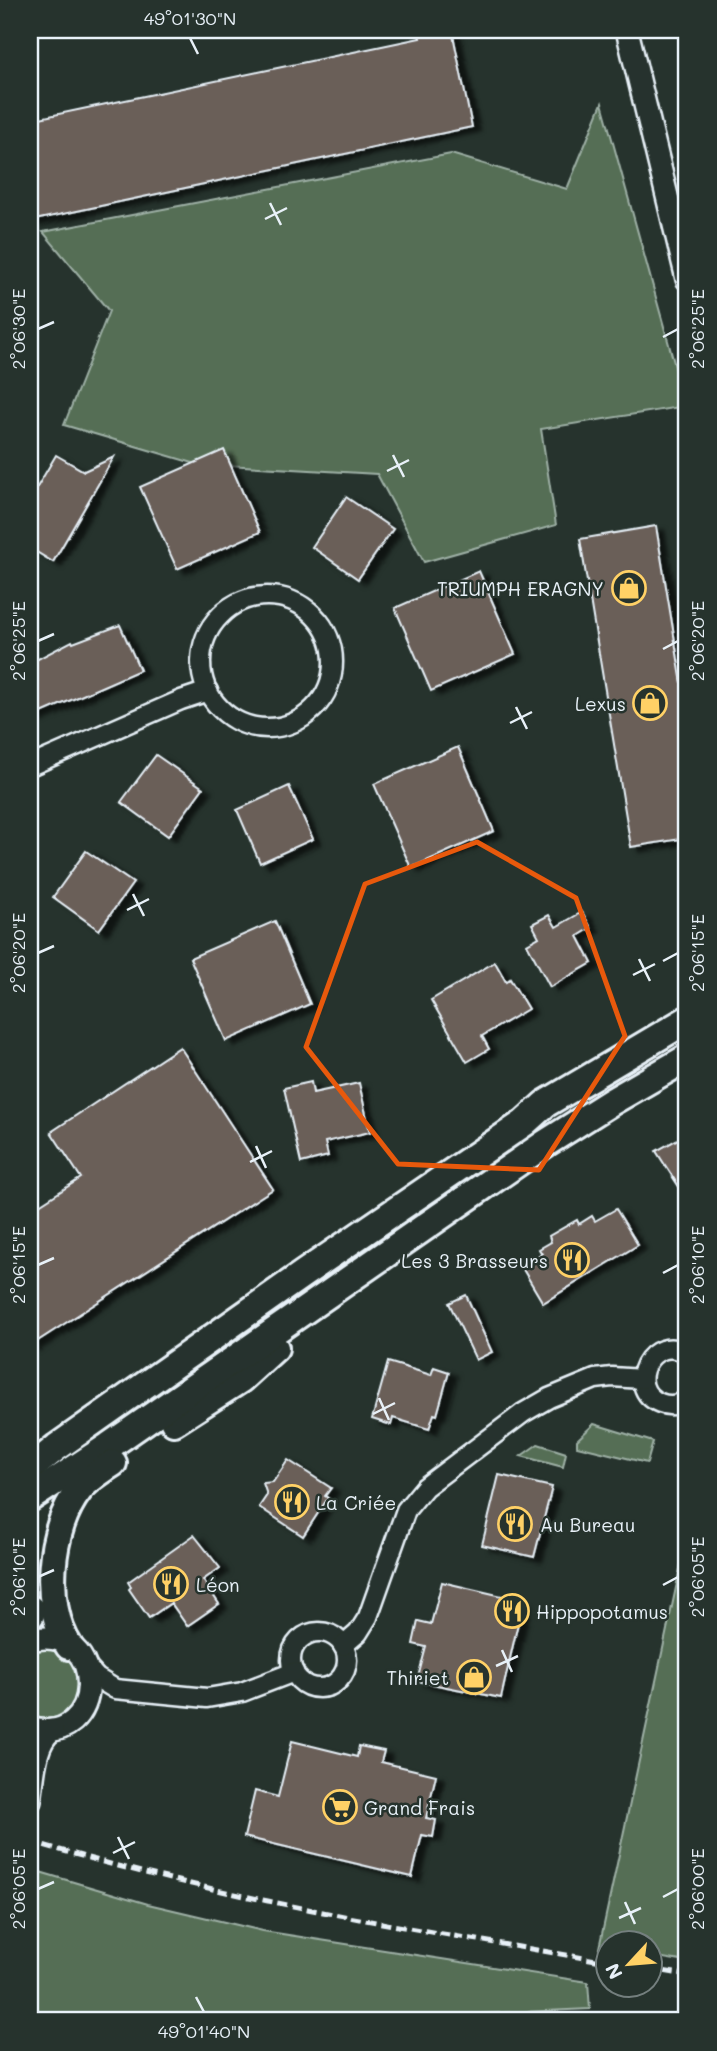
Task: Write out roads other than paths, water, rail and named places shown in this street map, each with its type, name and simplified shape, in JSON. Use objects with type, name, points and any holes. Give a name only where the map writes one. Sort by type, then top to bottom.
[{"type":"main road","points":[[30,1469],[57,1447],[303,1274],[513,1131],[545,1104],[687,1020]]},
{"type":"main road","points":[[30,1498],[546,1143],[687,1058]]},
{"type":"main road","points":[[69,1646],[55,1612],[52,1574],[64,1513],[80,1488],[241,1379],[268,1353],[406,1256],[414,1233]]},
{"type":"main road","points":[[30,1449],[57,1447]]},
{"type":"street","points":[[627,30],[687,279]]},
{"type":"street","points":[[268,596],[291,600],[310,612],[324,629],[332,650],[333,672],[326,694],[312,711],[293,723],[274,728],[244,724],[219,708],[208,691],[202,670],[203,647],[212,627],[227,610],[246,600],[268,596]]},
{"type":"street","points":[[30,766],[181,700],[208,691]]},
{"type":"street","points":[[687,1354],[673,1348],[654,1354],[647,1361],[642,1379],[649,1396],[656,1401],[674,1405],[687,1400]]},
{"type":"street","points":[[343,1646],[358,1633],[368,1617],[406,1510],[425,1487],[523,1413],[549,1398],[595,1379],[642,1379]]},
{"type":"street","points":[[312,1633],[330,1634],[343,1646],[347,1654],[345,1672],[332,1685],[315,1688],[306,1685],[294,1672],[293,1650],[304,1637],[312,1633]]},
{"type":"street","points":[[30,1640],[59,1640],[78,1653],[87,1667],[106,1685],[121,1690],[206,1698],[242,1692],[294,1672]]},
{"type":"street","points":[[30,1728],[52,1730],[70,1723],[89,1695],[87,1667]]},
{"type":"street","points":[[84,1706],[121,1690]]},
{"type":"street","points":[[30,1801],[38,1753],[44,1739],[52,1730]]},
{"type":"railway","points":[[30,1841],[173,1880],[245,1896],[390,1925],[594,1960]]},
{"type":"railway","points":[[664,1971],[687,1975]]},
{"type":"railway","points":[[654,2021],[687,2020]]},
{"type":"place","name":"TRIUMPH ERAGNY","points":[[629,588]]},
{"type":"place","name":"Lexus","points":[[650,703]]},
{"type":"place","name":"Les 3 Brasseurs","points":[[572,1260]]},
{"type":"place","name":"La Criée","points":[[292,1502]]},
{"type":"place","name":"Au Bureau","points":[[515,1524]]},
{"type":"place","name":"Léon","points":[[171,1584]]},
{"type":"place","name":"Hippopotamus","points":[[512,1611]]},
{"type":"place","name":"Thiriet","points":[[474,1677]]},
{"type":"place","name":"Grand Frais","points":[[340,1807]]}]
